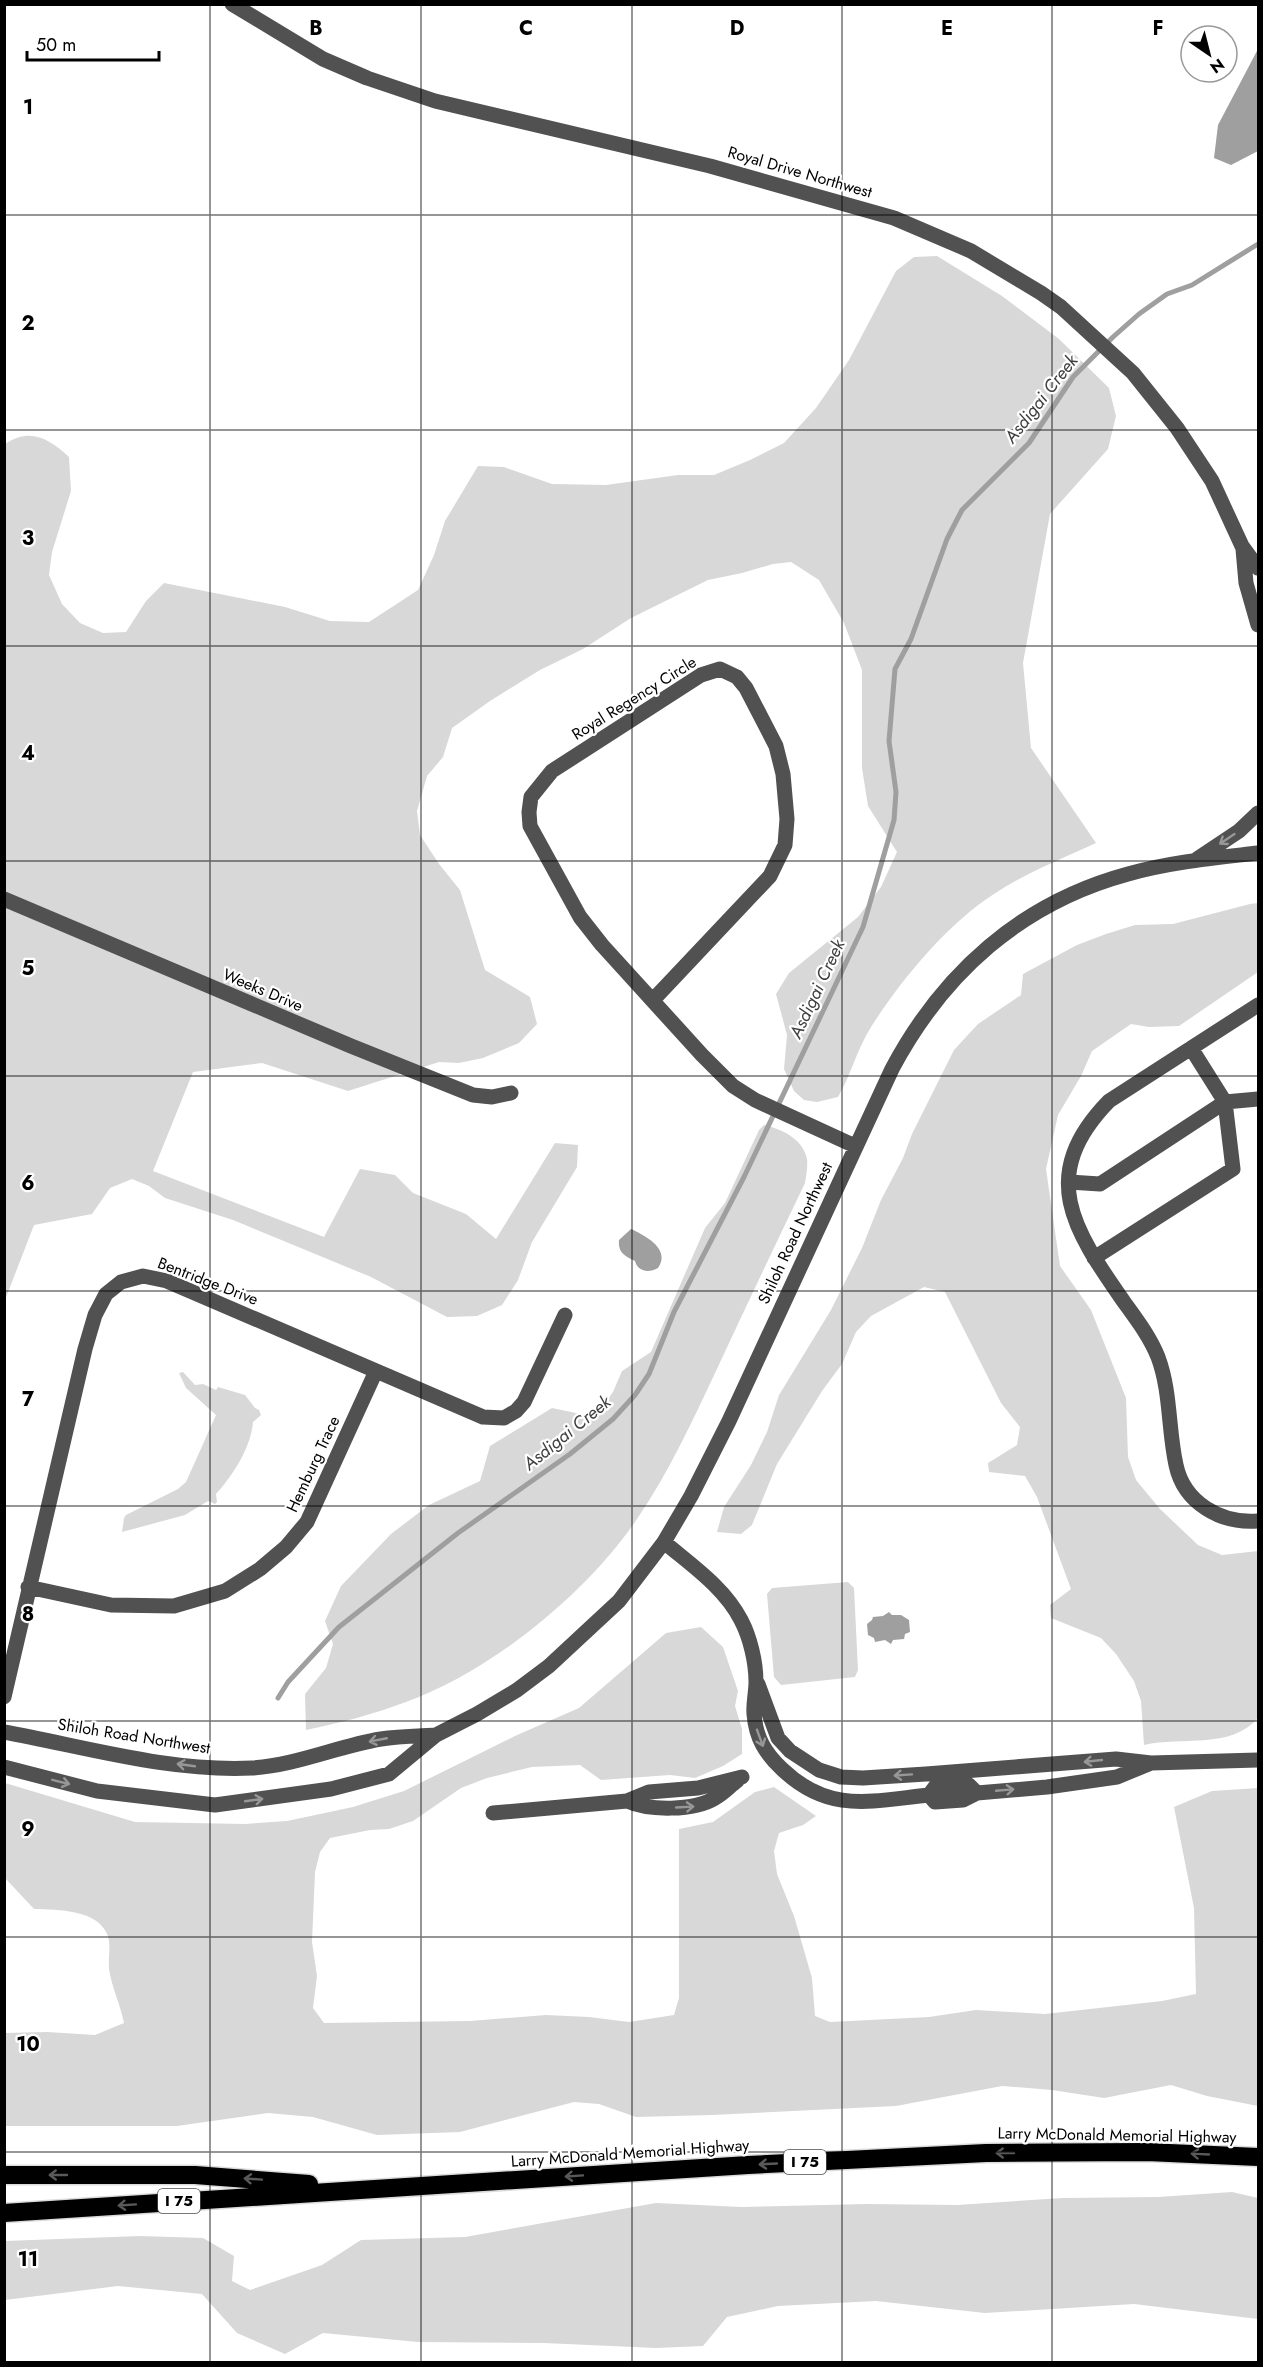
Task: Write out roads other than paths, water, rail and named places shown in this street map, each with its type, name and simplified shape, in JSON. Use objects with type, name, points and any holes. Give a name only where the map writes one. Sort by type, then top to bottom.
[{"type":"highway","name":"Larry McDonald Memorial Highway","points":[[4,2213],[748,2165],[986,2153],[1147,2152],[1258,2157]]},
{"type":"highway","points":[[4,2175],[195,2175],[280,2180],[353,2190]]},
{"type":"street","name":"Royal Drive Northwest","points":[[232,4],[323,58],[367,78],[435,101],[710,166],[894,218],[971,251],[1061,307],[1133,373],[1178,428],[1206,472],[1242,546],[1258,568]]},
{"type":"street","name":"Royal Drive Northwest","points":[[1242,546],[1246,583],[1258,625]]},
{"type":"street","name":"Royal Regency Circle","points":[[653,1000],[770,876],[785,844],[788,819],[783,774],[776,746],[746,688],[737,677],[720,669],[701,675],[552,771],[531,797],[530,826],[580,916],[602,945],[702,1055],[733,1086],[755,1100],[855,1146]]},
{"type":"street","points":[[1192,862],[1239,831],[1258,813]]},
{"type":"street","name":"Shiloh Road Northwest","points":[[4,1767],[97,1791],[215,1805],[331,1789],[389,1774],[436,1735],[517,1690],[549,1666],[619,1601],[664,1542],[691,1496],[729,1421],[892,1070],[924,1015],[965,968],[995,941],[1028,917],[1098,883],[1155,868],[1258,853]]},
{"type":"street","name":"Weeks Drive","points":[[4,899],[351,1047],[473,1095],[492,1097],[511,1093]]},
{"type":"street","points":[[1258,1005],[1109,1101],[1080,1137],[1072,1156],[1069,1182],[1072,1211],[1081,1235],[1148,1337],[1158,1357],[1168,1398],[1176,1465],[1182,1483],[1192,1497],[1219,1517],[1235,1521],[1258,1521]]},
{"type":"street","points":[[1094,1258],[1233,1169],[1225,1102],[1191,1048]]},
{"type":"street","points":[[1069,1182],[1100,1184],[1225,1102],[1258,1099]]},
{"type":"street","name":"Bentridge Drive","points":[[4,1696],[28,1587],[95,1315],[106,1294],[121,1282],[143,1276],[167,1281],[483,1417],[504,1418],[516,1411],[524,1402],[565,1315]]},
{"type":"street","name":"Hemburg Trace","points":[[28,1587],[111,1605],[174,1606],[225,1591],[260,1569],[286,1547],[307,1522],[376,1371]]},
{"type":"street","points":[[664,1542],[719,1589],[741,1620],[748,1637],[756,1680],[754,1713],[759,1740],[772,1760],[806,1789],[829,1799],[854,1803],[929,1796],[935,1787],[969,1785],[977,1793],[1047,1787],[1117,1777],[1151,1763]]},
{"type":"street","points":[[756,1680],[764,1695],[778,1738],[790,1751],[819,1770],[841,1777],[926,1774],[1116,1759],[1151,1763],[1258,1760]]},
{"type":"street","name":"Shiloh Road Northwest","points":[[4,1732],[122,1756],[204,1768],[254,1768],[293,1761],[381,1739],[436,1735]]},
{"type":"street","points":[[493,1813],[627,1801],[649,1792],[698,1788],[742,1777],[714,1799],[690,1808],[638,1806],[627,1801]]},
{"type":"waterway","name":"Asdigai Creek","points":[[278,1698],[288,1682],[339,1627],[458,1533],[570,1454],[613,1419],[635,1395],[649,1374],[674,1312],[744,1177],[863,927],[894,820],[896,792],[889,741],[895,669],[911,639],[947,539],[962,510],[1029,443],[1073,377],[1113,337],[1167,294],[1192,285],[1258,244]]}]
